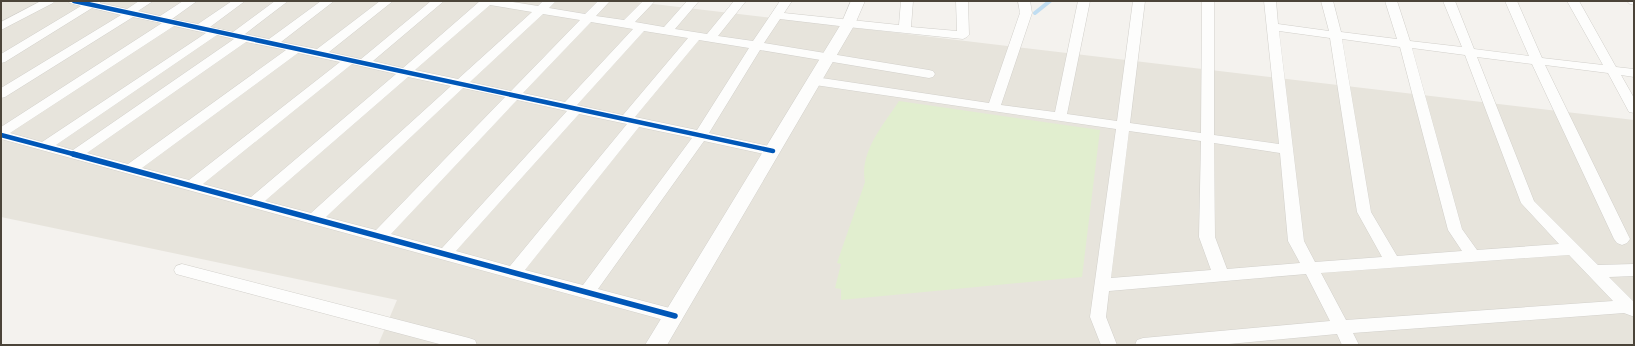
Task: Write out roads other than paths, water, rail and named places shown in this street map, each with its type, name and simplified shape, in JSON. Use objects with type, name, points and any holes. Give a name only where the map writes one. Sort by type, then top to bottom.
[{"type":"street","points":[[1,27],[49,1]]},
{"type":"street","points":[[74,1],[94,3],[130,13],[240,37],[773,151]]},
{"type":"street","points":[[1,94],[147,1]]},
{"type":"street","points":[[1,134],[167,21],[191,1]]},
{"type":"street","points":[[200,28],[239,1]]},
{"type":"street","points":[[75,155],[240,37],[282,1]]},
{"type":"street","points":[[272,43],[328,1]]},
{"type":"street","points":[[319,54],[387,1]]},
{"type":"street","points":[[191,186],[438,1]]},
{"type":"street","points":[[253,203],[487,1],[510,3],[539,10],[930,74]]},
{"type":"street","points":[[314,219],[550,1]]},
{"type":"street","points":[[379,237],[604,1]]},
{"type":"street","points":[[627,24],[649,1]]},
{"type":"street","points":[[667,31],[693,1]]},
{"type":"street","points":[[710,38],[740,1]]},
{"type":"street","points":[[586,293],[700,136],[786,1]]},
{"type":"street","points":[[656,345],[815,81],[848,24],[858,1]]},
{"type":"street","points":[[905,29],[907,1]]},
{"type":"street","points":[[776,15],[848,24],[964,35],[962,1]]},
{"type":"street","points":[[994,108],[1026,12],[1024,1]]},
{"type":"street","points":[[1060,118],[1084,1]]},
{"type":"street","points":[[1109,345],[1098,317],[1139,1]]},
{"type":"street","points":[[1208,1],[1208,237],[1221,275]]},
{"type":"street","points":[[1270,1],[1296,241],[1308,268],[1351,345]]},
{"type":"street","points":[[1327,1],[1336,36],[1364,212],[1393,262]]},
{"type":"street","points":[[1391,1],[1405,45],[1455,230],[1473,256]]},
{"type":"street","points":[[1449,1],[1528,203],[1631,309]]},
{"type":"street","points":[[1511,1],[1537,61],[1622,239]]},
{"type":"street","points":[[1573,1],[1634,109]]},
{"type":"street","points":[[1,59],[94,3]]},
{"type":"street","points":[[444,254],[572,108],[640,27]]},
{"type":"street","points":[[1273,27],[1634,73]]},
{"type":"street","points":[[44,147],[216,31]]},
{"type":"street","points":[[513,273],[696,36]]},
{"type":"street","points":[[130,170],[296,49]]},
{"type":"street","points":[[815,81],[1060,118],[1285,149]]},
{"type":"street","points":[[1,134],[44,147],[674,316]]},
{"type":"street","points":[[1102,285],[1308,268],[1572,249]]},
{"type":"street","points":[[182,270],[463,344]]},
{"type":"street","points":[[1594,271],[1634,270]]},
{"type":"street","points":[[1143,345],[1341,327],[1631,309]]},
{"type":"waterway","points":[[1035,13],[1050,1]]}]
